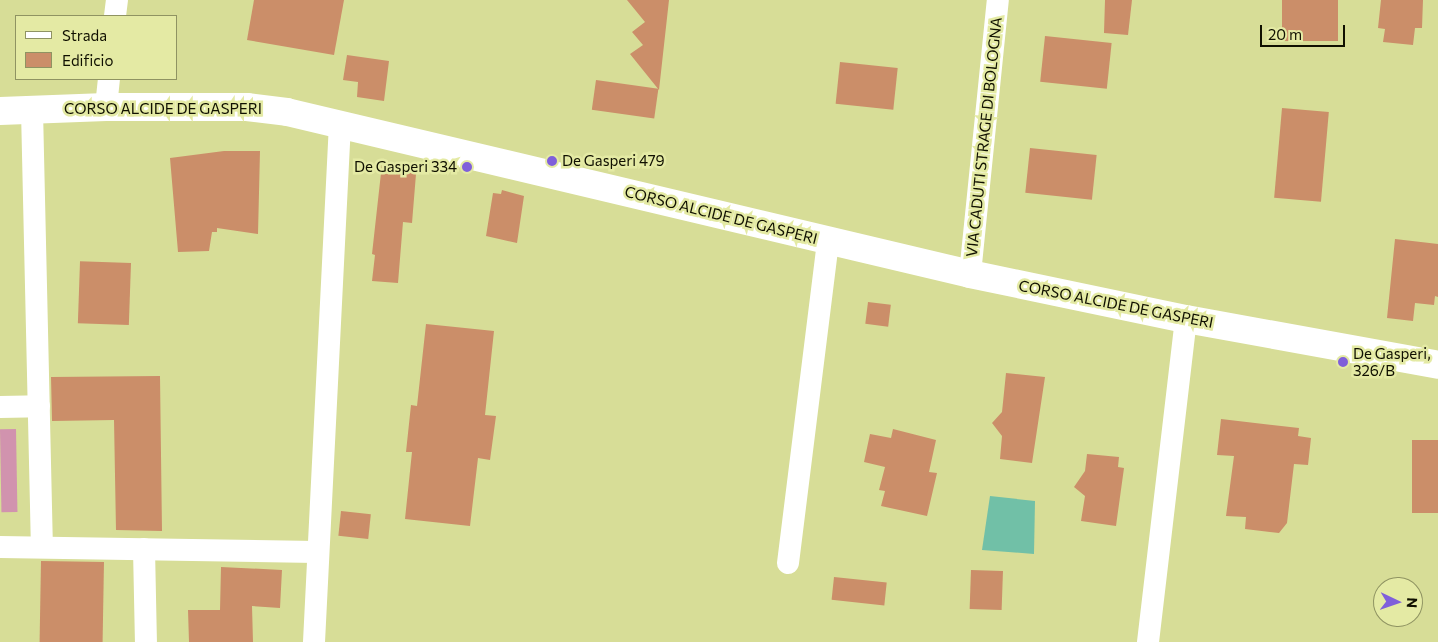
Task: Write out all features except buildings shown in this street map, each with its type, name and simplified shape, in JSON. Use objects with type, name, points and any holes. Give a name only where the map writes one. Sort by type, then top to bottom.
[{"type":"street","points":[[115,15],[117,0]]},
{"type":"street","name":"VIA CADUTI STRAGE DI BOLOGNA","points":[[970,274],[998,0]]},
{"type":"street","points":[[106,106],[109,80]]},
{"type":"street","name":"CORSO ALCIDE DE GASPERI","points":[[0,111],[106,106],[246,107],[340,123],[970,274],[1186,319],[1438,365]]},
{"type":"street","points":[[32,110],[42,547]]},
{"type":"street","points":[[314,642],[317,552],[340,123]]},
{"type":"street","points":[[788,563],[828,241]]},
{"type":"street","points":[[1148,642],[1186,319]]},
{"type":"street","points":[[0,407],[39,406]]},
{"type":"street","points":[[0,547],[317,552]]},
{"type":"street","points":[[144,549],[146,642]]},
{"type":"shaded area","points":[[0,429],[16,429],[17,512],[1,512]]},
{"type":"water","points":[[990,496],[1035,501],[1034,554],[982,550]]},
{"type":"place","name":"De Gasperi 479","points":[[552,161]]},
{"type":"place","name":"De Gasperi 334","points":[[467,167]]},
{"type":"place","name":"De Gasperi, 326/B","points":[[1343,362]]}]
